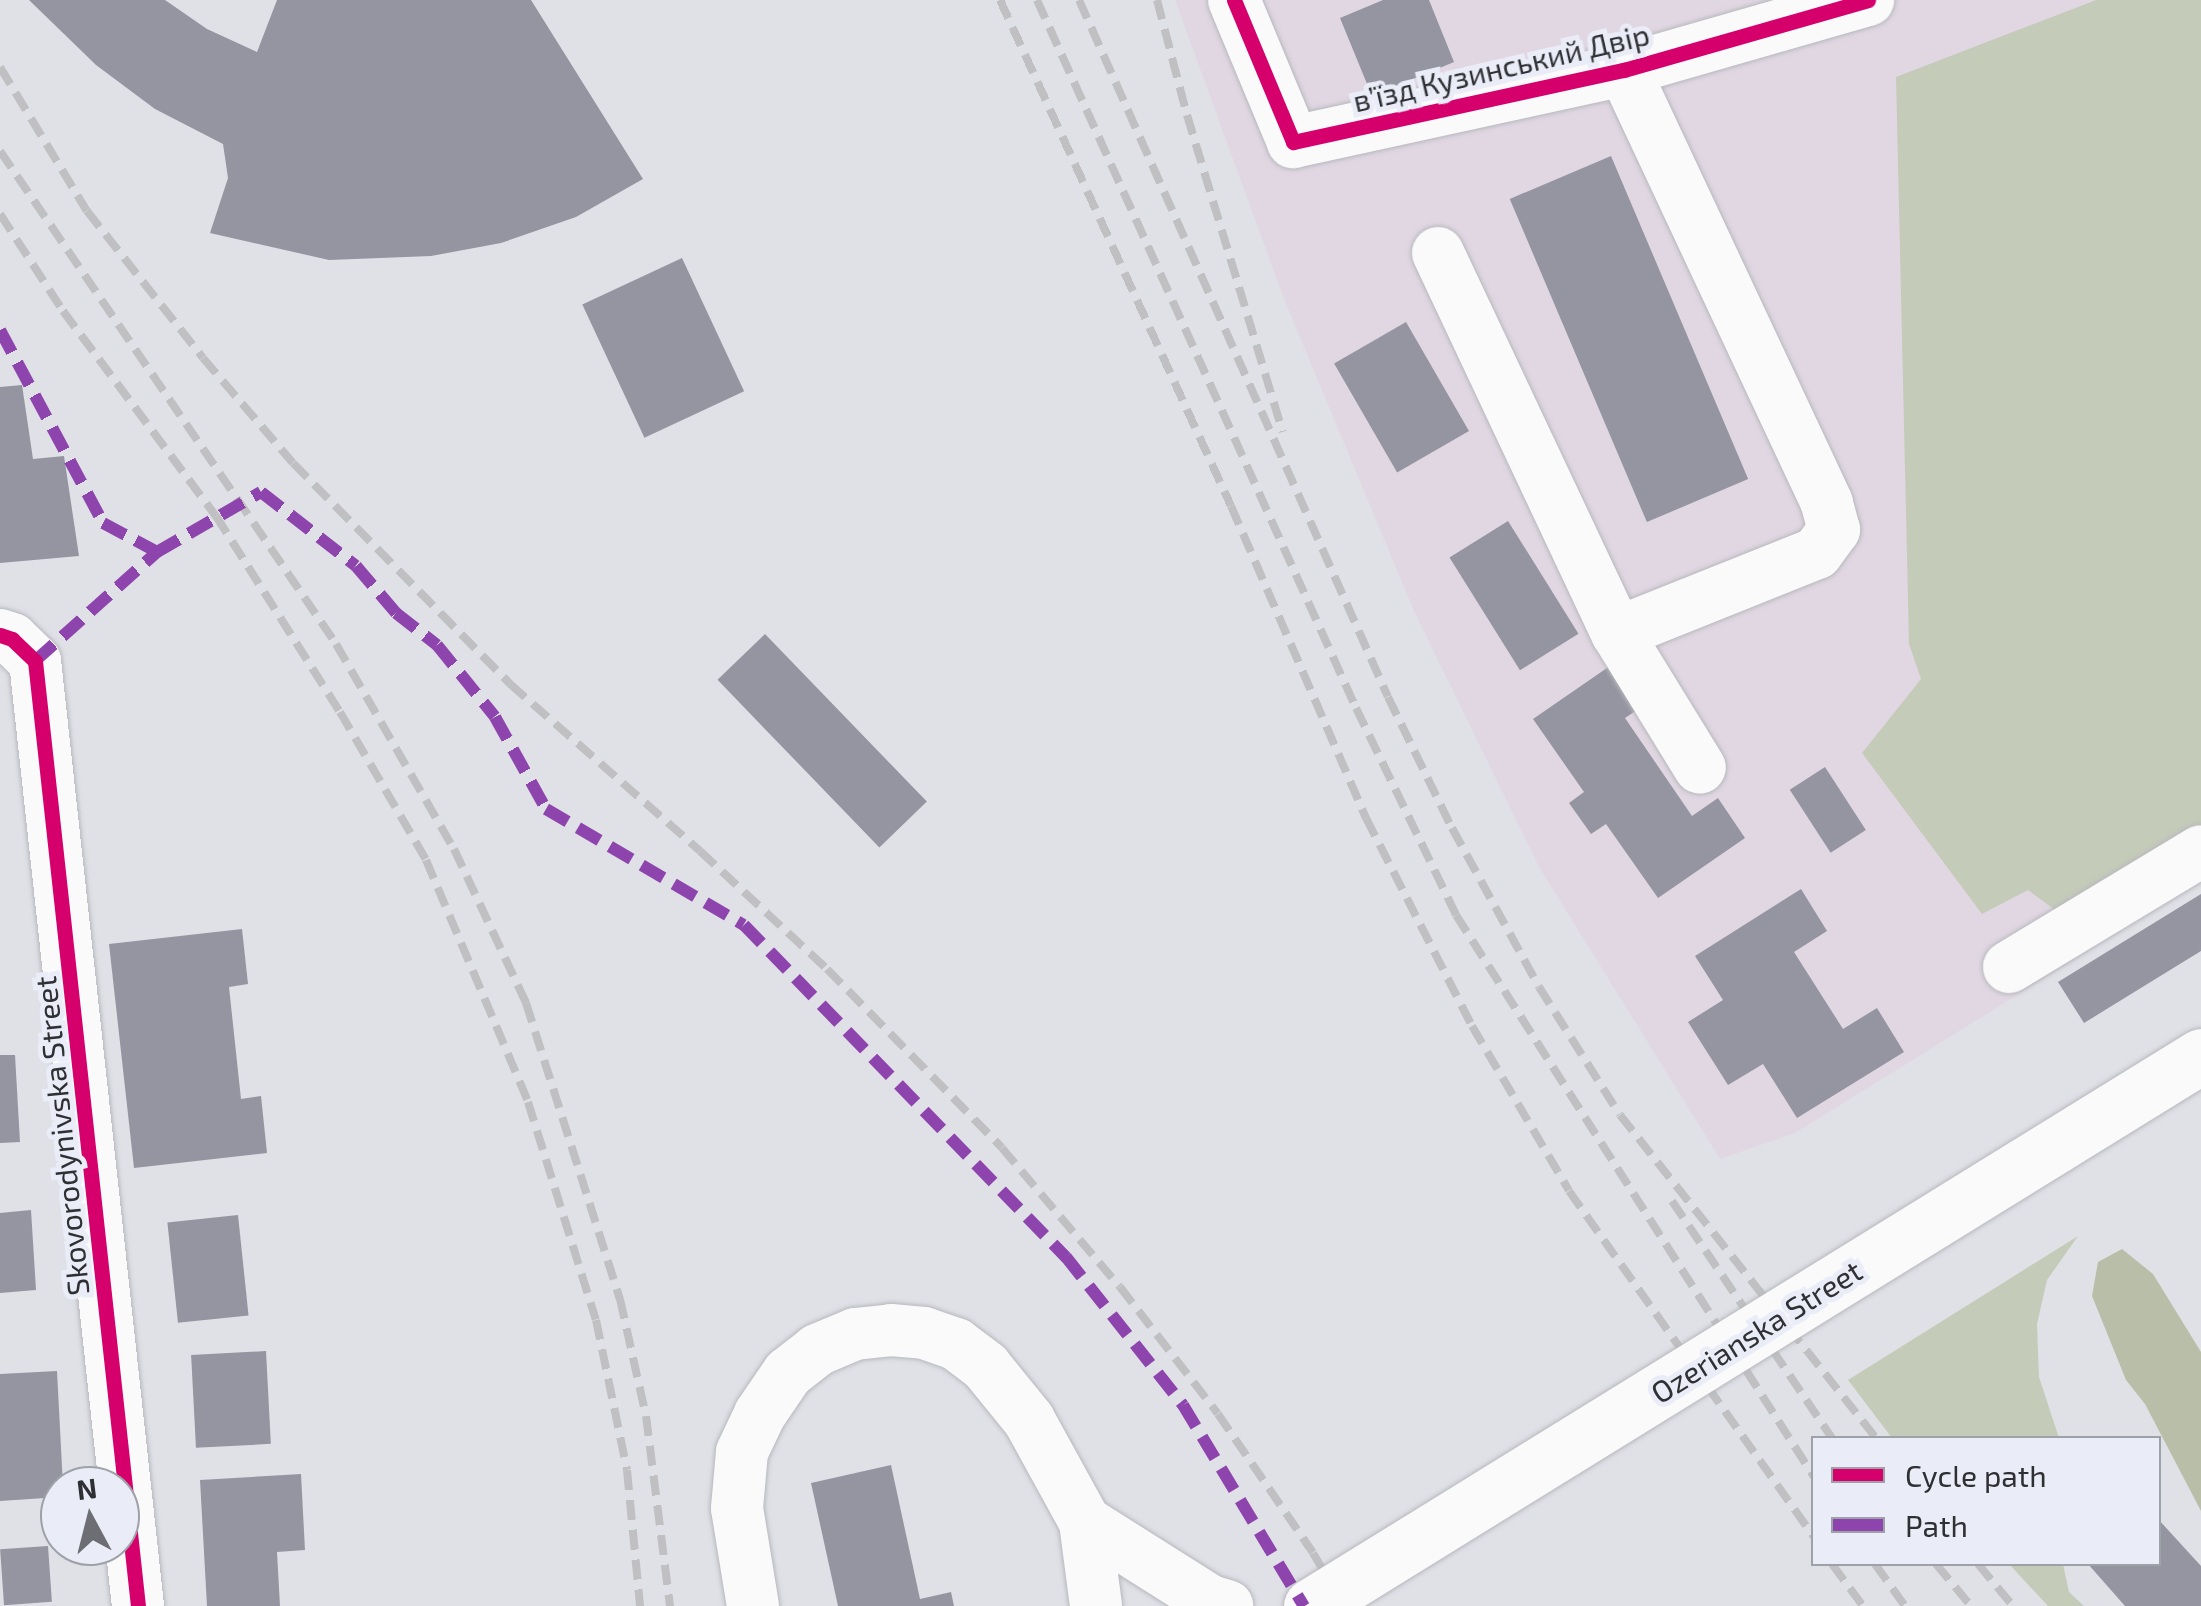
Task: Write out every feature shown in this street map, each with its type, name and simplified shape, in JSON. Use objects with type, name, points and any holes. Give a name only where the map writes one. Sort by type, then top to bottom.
[{"type":"main road","name":"Ozerianska Street","points":[[1310,1606],[2201,1056]]},
{"type":"street","name":"в’їзд Кузинський Двір","points":[[1234,0],[1293,142],[1624,70],[1868,0]]},
{"type":"street","points":[[1617,632],[1817,553],[1834,530],[1827,504],[1624,70]]},
{"type":"street","points":[[1438,253],[1617,632],[1700,768]]},
{"type":"street","name":"Skovorodynivska Street","points":[[18,648],[138,1606]]},
{"type":"street","points":[[2010,967],[2201,852]]},
{"type":"street","points":[[753,1606],[737,1508],[742,1452],[760,1414],[788,1373],[816,1350],[855,1334],[891,1330],[924,1333],[956,1344],[986,1367],[1029,1420],[1085,1522],[1096,1606]]},
{"type":"street","points":[[1085,1522],[1210,1601],[1227,1606]]},
{"type":"shaded area","points":[[1175,0],[2201,0],[2201,881],[1795,1133],[1720,1159],[1539,867],[1414,611],[1284,299]]},
{"type":"green space","points":[[2096,0],[2201,0],[2201,838],[2066,918],[2028,890],[1982,914],[1862,753],[1921,679],[1909,644],[1896,77]]},
{"type":"green space","points":[[2078,1236],[2047,1280],[2037,1324],[2039,1377],[2058,1436],[1890,1436],[1848,1380]]},
{"type":"green space","points":[[2122,1249],[2153,1274],[2201,1352],[2201,1511],[2145,1404],[2126,1380],[2092,1296],[2098,1262]]},
{"type":"green space","points":[[2011,1566],[2063,1566],[2069,1592],[2084,1606],[2048,1606]]},
{"type":"building","points":[[29,0],[165,0],[207,29],[257,52],[277,0],[531,0],[643,179],[576,217],[501,243],[431,256],[329,260],[210,233],[228,178],[223,144],[155,109],[96,65]]},
{"type":"building","points":[[1383,0],[1429,0],[1454,62],[1372,96],[1340,18]]},
{"type":"building","points":[[1611,156],[1748,479],[1647,522],[1510,199]]},
{"type":"building","points":[[682,258],[744,391],[644,438],[582,304]]},
{"type":"building","points":[[1406,322],[1469,431],[1397,473],[1334,364]]},
{"type":"building","points":[[22,385],[33,459],[64,456],[79,556],[0,563],[0,387]]},
{"type":"building","points":[[1508,521],[1578,634],[1520,670],[1449,558]]},
{"type":"building","points":[[765,634],[927,802],[879,847],[718,680]]},
{"type":"building","points":[[1620,659],[1649,702],[1625,718],[1692,816],[1718,798],[1745,838],[1658,898],[1606,824],[1591,834],[1569,803],[1584,792],[1533,719]]},
{"type":"building","points":[[1825,767],[1866,830],[1831,853],[1790,790]]},
{"type":"building","points":[[1801,889],[1827,931],[1794,952],[1843,1029],[1877,1008],[1904,1052],[1797,1118],[1763,1064],[1728,1085],[1688,1022],[1723,1000],[1695,956]]},
{"type":"building","points":[[2201,894],[2201,951],[2084,1023],[2058,982]]},
{"type":"building","points":[[242,929],[248,984],[229,987],[241,1099],[261,1096],[267,1153],[134,1168],[109,944]]},
{"type":"building","points":[[0,1055],[15,1055],[20,1142],[0,1143]]},
{"type":"building","points":[[31,1210],[36,1290],[0,1293],[0,1213]]},
{"type":"building","points":[[238,1215],[249,1315],[178,1323],[167,1222]]},
{"type":"building","points":[[266,1351],[271,1444],[196,1448],[191,1355]]},
{"type":"building","points":[[57,1371],[62,1466],[40,1466],[40,1498],[0,1501],[0,1374]]},
{"type":"building","points":[[891,1465],[920,1599],[951,1592],[954,1606],[838,1606],[811,1483]]},
{"type":"building","points":[[301,1474],[305,1550],[277,1552],[280,1606],[207,1606],[200,1480]]},
{"type":"building","points":[[2161,1522],[2201,1566],[2201,1606],[2125,1606],[2090,1566],[2161,1566]]},
{"type":"building","points":[[40,1547],[40,1566],[49,1566],[52,1602],[4,1605],[0,1549]]},
{"type":"railway","points":[[1000,0],[1231,506],[1366,818],[1472,1026],[1569,1191],[1811,1533]]},
{"type":"railway","points":[[1037,0],[1356,708],[1456,915],[1811,1472]]},
{"type":"railway","points":[[1079,0],[1388,697],[1452,828],[1539,987],[1620,1115],[1874,1436]]},
{"type":"railway","points":[[1157,0],[1187,115],[1283,432]]},
{"type":"railway","points":[[0,67],[87,211],[203,358],[293,463],[510,684],[827,969],[1002,1148],[1120,1287],[1218,1414],[1313,1553],[1344,1606]]},
{"type":"railway","points":[[0,151],[336,644],[454,849],[526,1003],[620,1299],[646,1416],[670,1606]]},
{"type":"railway","points":[[0,214],[63,311],[216,516],[340,712],[426,860],[528,1102],[596,1320],[627,1470],[640,1606]]},
{"type":"railway","points":[[1672,1201],[1831,1436]]},
{"type":"railway","points":[[1833,1566],[1863,1606]]},
{"type":"railway","points":[[1876,1566],[1905,1606]]},
{"type":"railway","points":[[1938,1566],[1971,1606]]},
{"type":"railway","points":[[1980,1566],[2013,1606]]},
{"type":"marked path","points":[[0,330],[103,523],[157,552],[261,492],[356,566],[396,613],[437,645],[495,717],[546,809],[744,925],[1066,1257],[1183,1405],[1304,1606]]},
{"type":"marked path","points":[[35,661],[157,552]]},
{"type":"cycle path","points":[[1234,0],[1293,142],[1624,70],[1868,0]]},
{"type":"cycle path","points":[[0,635],[12,639],[35,661],[138,1606]]}]
